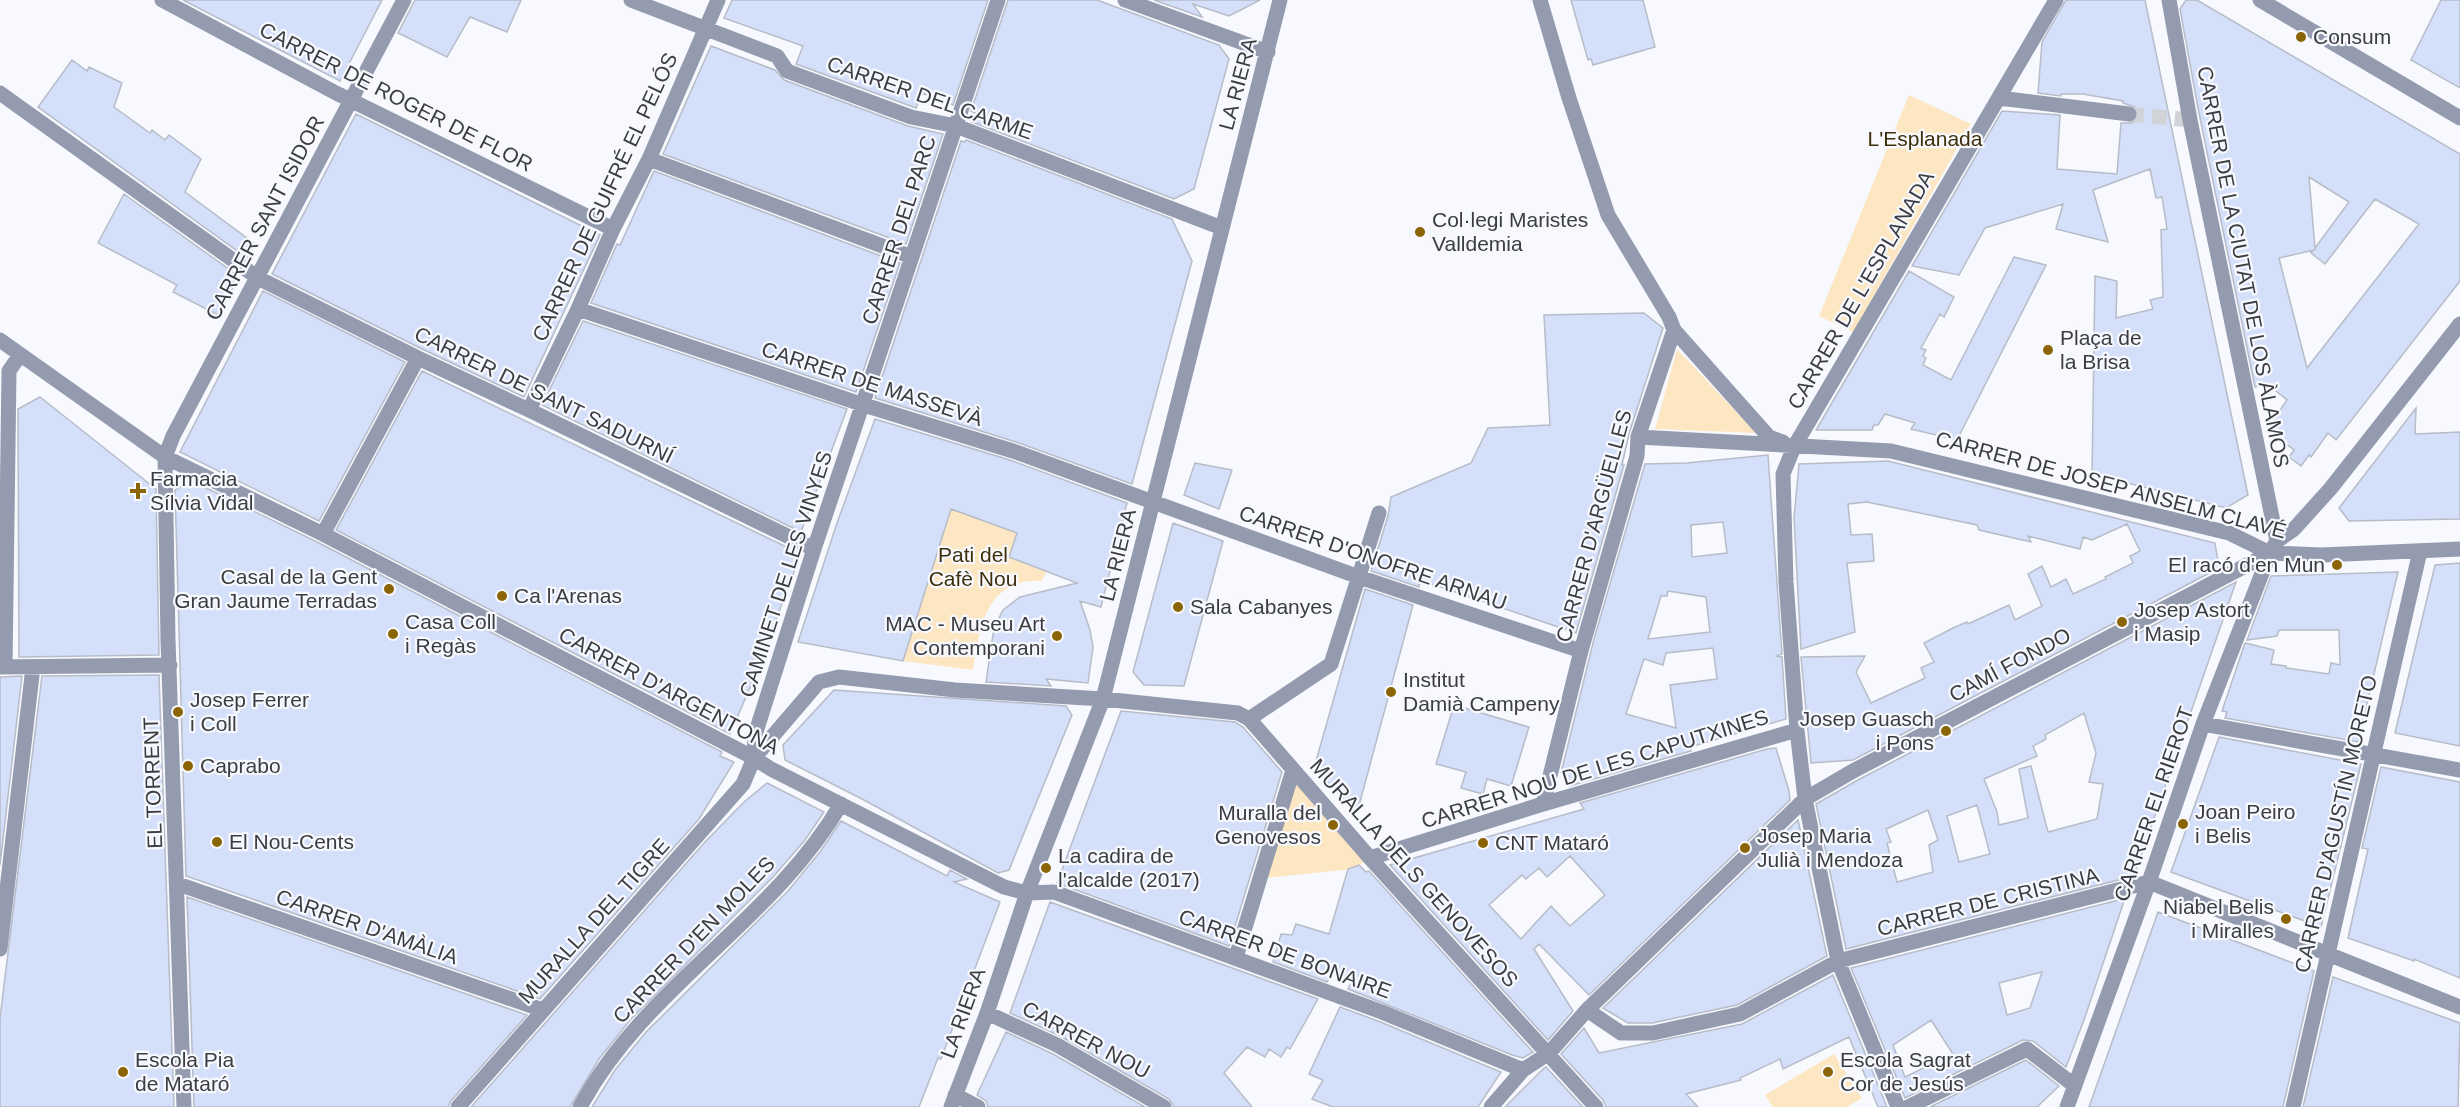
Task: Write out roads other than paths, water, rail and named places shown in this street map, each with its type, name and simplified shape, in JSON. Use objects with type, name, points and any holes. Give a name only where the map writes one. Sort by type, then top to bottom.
[{"type":"street","name":"CARRER DE ROGER DE FLOR","points":[[162,0],[350,100],[613,229]]},
{"type":"street","name":"CARRER SANT ISIDOR","points":[[165,457],[173,436],[404,0]]},
{"type":"street","name":"CARRER DEL CARME","points":[[631,0],[777,56],[787,72],[911,117],[956,126],[1222,228]]},
{"type":"street","name":"CARRER DE GUIFRÉ EL PELÓS","points":[[529,410],[578,309],[613,229],[649,159],[718,0]]},
{"type":"street","name":"CARRER DEL PARC","points":[[864,405],[998,0]]},
{"type":"street","points":[[1125,0],[1268,52]]},
{"type":"street","name":"LA RIERA","points":[[953,1101],[987,1013],[1028,893],[1103,699],[1280,0]]},
{"type":"street","points":[[1540,0],[1569,98],[1608,215],[1669,317],[1674,330],[1769,437],[1794,447]]},
{"type":"street","name":"CARRER DE L'ESPLANADA","points":[[1898,1107],[1838,961],[1805,799],[1797,730],[1786,582],[1783,474],[1794,447],[2056,0]]},
{"type":"street","name":"CARRER DE LA CIUTAT DE LOS ÀLAMOS","points":[[2169,0],[2273,547]]},
{"type":"street","points":[[2260,0],[2460,118]]},
{"type":"street","name":"CARRER DE SANT SADURNÍ","points":[[0,93],[258,278],[813,549]]},
{"type":"street","points":[[1999,98],[2129,114]]},
{"type":"street","points":[[649,159],[912,257]]},
{"type":"street","name":"CARRER DE MASSEVÀ","points":[[578,309],[864,405],[1013,452],[1152,502]]},
{"type":"street","points":[[2273,547],[2294,529],[2331,488],[2460,324]]},
{"type":"street","name":"CARRER D'ARGÜELLES","points":[[1543,804],[1581,651],[1637,456],[1638,437],[1674,330]]},
{"type":"street","name":"CARRER D'ARGENTONA","points":[[0,340],[165,457],[323,534],[1004,887],[1028,893]]},
{"type":"street","points":[[20,355],[9,371],[3,667],[170,665]]},
{"type":"street","points":[[323,534],[418,358]]},
{"type":"street","name":"CAMINET DE LES VINYES","points":[[754,758],[755,735],[813,549],[864,405]]},
{"type":"street","name":"CARRER DE JOSEP ANSELM CLAVÉ","points":[[1638,437],[1891,451],[2229,533],[2273,547],[2322,555],[2460,549]]},
{"type":"street","name":"EL TORRENT","points":[[165,457],[184,1107]]},
{"type":"street","name":"CARRER D'ONOFRE ARNAU","points":[[1152,502],[1359,576],[1581,651]]},
{"type":"street","points":[[754,758],[819,682],[839,677],[955,690],[1103,699],[1238,713],[1249,719],[1331,664],[1379,513]]},
{"type":"street","name":"CAMÍ FONDO","points":[[1491,1107],[1523,1070],[1549,1053],[1587,1010],[1805,799],[1853,771],[2236,572],[2273,547]]},
{"type":"street","name":"CARRER EL RIEROT","points":[[2067,1107],[2204,724],[2273,547]]},
{"type":"street","name":"CARRER D'AGUSTÍN MORETO","points":[[2293,1107],[2420,551]]},
{"type":"street","points":[[0,949],[33,667]]},
{"type":"street","name":"MURALLA DELS GENOVESOS","points":[[1249,719],[1370,858],[1596,1107]]},
{"type":"street","points":[[2204,724],[2460,770]]},
{"type":"street","name":"CARRER NOU DE LES CAPUTXINES","points":[[1370,858],[1543,804],[1797,730]]},
{"type":"street","name":"MURALLA DEL TIGRE","points":[[458,1107],[743,784],[754,758]]},
{"type":"street","points":[[1236,957],[1293,770]]},
{"type":"street","name":"CARRER D'EN MOLES","points":[[580,1107],[625,1042],[665,995],[783,883],[841,804]]},
{"type":"street","points":[[2149,882],[2460,1007]]},
{"type":"street","name":"CARRER DE CRISTINA","points":[[1587,1010],[1621,1033],[1653,1033],[1740,1014],[1838,961],[2149,882]]},
{"type":"street","name":"CARRER D'AMÀLIA","points":[[178,884],[543,1010]]},
{"type":"street","name":"CARRER DE BONAIRE","points":[[1028,893],[1054,892],[1236,957],[1382,1012],[1523,1070]]},
{"type":"street","name":"CARRER NOU","points":[[987,1013],[1057,1045],[1164,1107]]},
{"type":"street","points":[[1908,1107],[2027,1049],[2075,1086]]},
{"type":"street","points":[[953,1101],[978,1107]]},
{"type":"tunnel","points":[[2129,114],[2190,120]]},
{"type":"place","name":"Consum","points":[[2301,37]]},
{"type":"place","name":"Col·legi Maristes Valldemia","points":[[1420,232]]},
{"type":"place","name":"Plaça de la Brisa","points":[[2048,350]]},
{"type":"place","name":"Farmacia Sílvia Vidal","points":[[138,491]]},
{"type":"place","name":"El racó d'en Mun","points":[[2337,565]]},
{"type":"place","name":"Casal de la Gent Gran Jaume Terradas","points":[[389,589]]},
{"type":"place","name":"Ca l'Arenas","points":[[502,596]]},
{"type":"place","name":"Sala Cabanyes","points":[[1178,607]]},
{"type":"place","name":"Josep Astort i Masip","points":[[2122,622]]},
{"type":"place","name":"Casa Coll i Regàs","points":[[393,634]]},
{"type":"place","name":"MAC - Museu Art Contemporani","points":[[1057,636]]},
{"type":"place","name":"Institut Damià Campeny","points":[[1391,692]]},
{"type":"place","name":"Josep Ferrer i Coll","points":[[178,712]]},
{"type":"place","name":"Josep Guasch i Pons","points":[[1946,731]]},
{"type":"place","name":"Caprabo","points":[[188,766]]},
{"type":"place","name":"Joan Peiro i Belis","points":[[2183,824]]},
{"type":"place","name":"Muralla del Genovesos","points":[[1333,825]]},
{"type":"place","name":"El Nou-Cents","points":[[217,842]]},
{"type":"place","name":"CNT Mataró","points":[[1483,843]]},
{"type":"place","name":"Josep Maria Julià i Mendoza","points":[[1745,848]]},
{"type":"place","name":"La cadira de l'alcalde (2017)","points":[[1046,868]]},
{"type":"place","name":"Niabel Belis i Miralles","points":[[2286,919]]},
{"type":"place","name":"Escola Pia de Mataró","points":[[123,1072]]},
{"type":"place","name":"Escola Sagrat Cor de Jesús","points":[[1828,1072]]},
{"type":"park label","name":"L'Esplanada","points":[[1925,139]]},
{"type":"park label","name":"Pati del Cafè Nou","points":[[973,567]]}]
